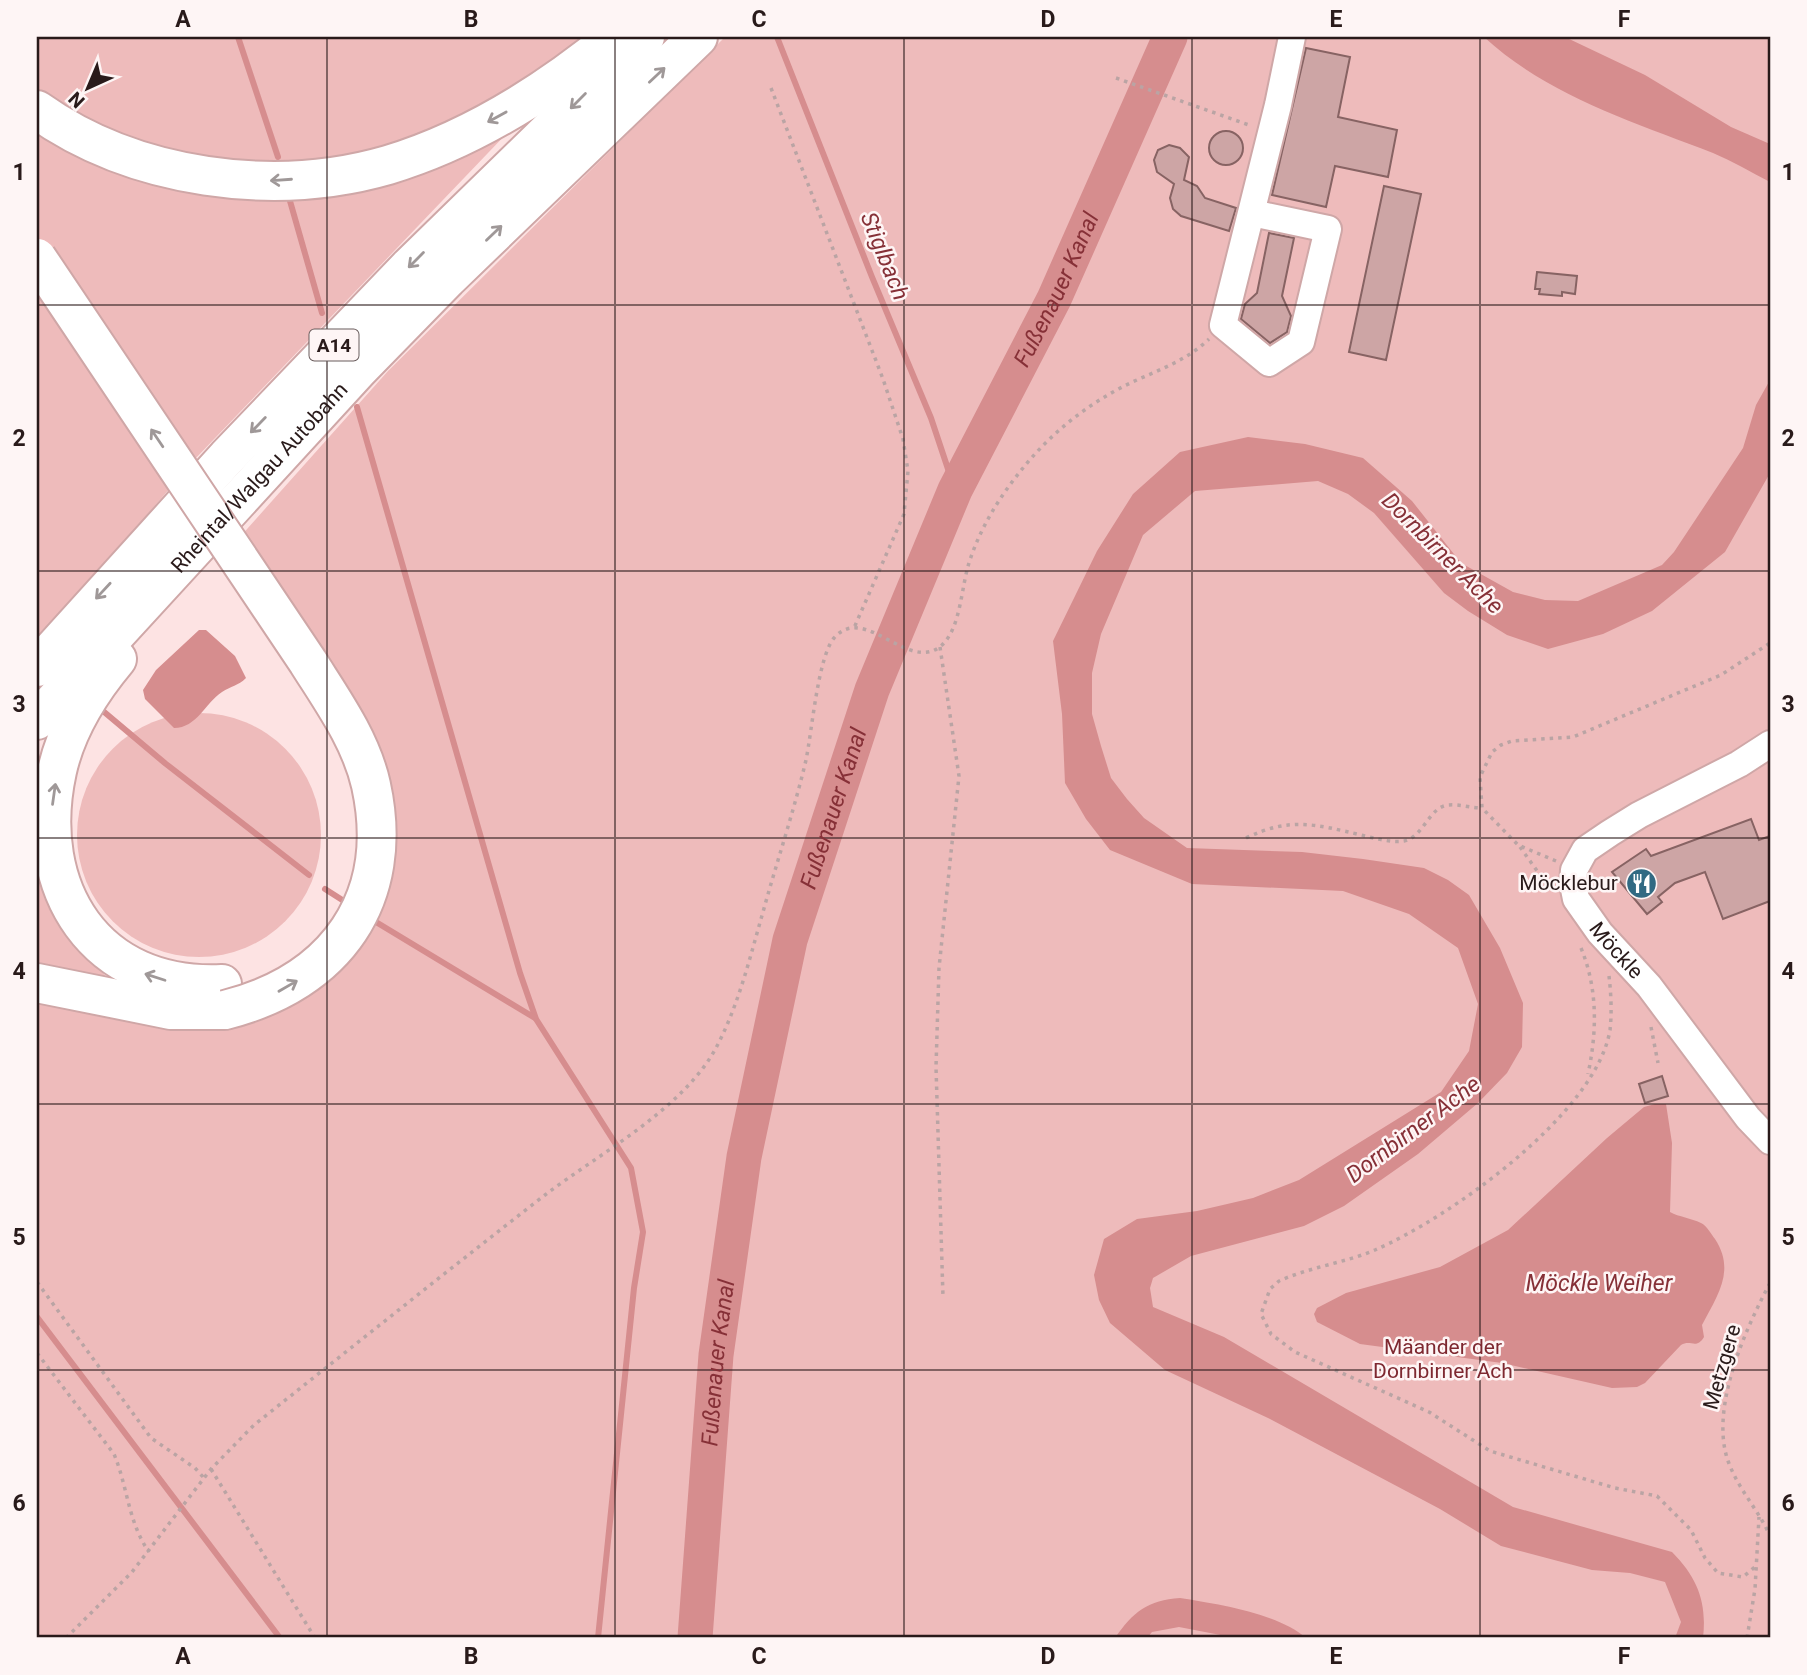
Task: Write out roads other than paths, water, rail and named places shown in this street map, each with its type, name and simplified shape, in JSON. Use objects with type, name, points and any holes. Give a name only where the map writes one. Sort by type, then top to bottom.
[{"type":"highway","points":[[37,110],[102,146],[162,169],[219,178],[273,181],[330,175],[387,165],[446,144],[544,89],[614,37]]},
{"type":"highway","name":"Rheintal/Walgau Autobahn","points":[[37,667],[227,457],[410,266],[645,37]]},
{"type":"highway","name":"Rheintal/Walgau Autobahn","points":[[37,720],[253,483],[447,278],[698,37]]},
{"type":"highway","points":[[37,258],[308,662],[349,729],[371,783],[378,838],[370,891],[350,929],[329,956],[296,982],[260,1001],[223,997],[188,985],[154,978],[126,965],[94,941],[73,907],[57,869],[53,805],[58,770],[68,740],[100,680],[193,569],[253,483]]},
{"type":"highway","points":[[37,305],[294,680],[327,736],[346,783],[353,826],[349,869],[338,903],[312,937],[285,959],[256,974],[223,997],[171,1010],[37,983]]},
{"type":"street","points":[[1252,213],[1328,229],[1301,342],[1269,363],[1223,325],[1252,213],[1292,37]]},
{"type":"street","name":"Möckle","points":[[1770,744],[1739,764],[1609,833],[1585,850],[1574,870],[1576,898],[1589,937],[1649,986],[1748,1118],[1770,1141]]},
{"type":"water","points":[[1484,37],[1565,37],[1645,75],[1731,127],[1770,144],[1770,182],[1713,153],[1592,106],[1536,76]]},
{"type":"water","name":"Dornbirner Ache","points":[[1770,380],[1770,473],[1725,552],[1652,611],[1603,634],[1548,649],[1507,635],[1444,593],[1374,513],[1348,494],[1318,481],[1195,491],[1143,535],[1101,634],[1092,673],[1092,714],[1111,778],[1144,818],[1187,848],[1302,852],[1424,868],[1469,895],[1500,948],[1523,1003],[1522,1047],[1507,1073],[1478,1103],[1418,1154],[1344,1206],[1304,1226],[1191,1256],[1153,1278],[1150,1288],[1153,1307],[1224,1337],[1513,1507],[1672,1552],[1688,1571],[1699,1592],[1704,1625],[1703,1638],[1675,1638],[1681,1622],[1665,1582],[1630,1573],[1592,1570],[1501,1546],[1440,1509],[1268,1418],[1165,1370],[1110,1323],[1099,1300],[1094,1275],[1104,1239],[1137,1219],[1197,1211],[1253,1198],[1299,1180],[1441,1092],[1469,1051],[1478,1004],[1458,948],[1409,914],[1343,891],[1192,884],[1110,850],[1086,819],[1065,783],[1062,714],[1053,641],[1097,551],[1133,494],[1180,452],[1248,437],[1305,444],[1363,458],[1412,501],[1461,563],[1513,592],[1545,600],[1578,601],[1662,565],[1674,552],[1743,448],[1756,405]]},
{"type":"water","points":[[199,630],[206,630],[235,656],[246,678],[216,697],[195,720],[174,728],[145,699],[143,690],[156,670]]},
{"type":"water","name":"Möckle Weiher","points":[[1666,1104],[1672,1143],[1670,1212],[1697,1221],[1707,1228],[1721,1251],[1724,1273],[1718,1293],[1702,1325],[1704,1337],[1696,1344],[1681,1345],[1645,1383],[1637,1387],[1612,1388],[1502,1363],[1360,1344],[1317,1322],[1314,1314],[1317,1308],[1346,1293],[1440,1267],[1508,1230],[1607,1138],[1644,1107]]},
{"type":"water","points":[[1180,1598],[1264,1616],[1294,1629],[1306,1638],[1236,1638],[1179,1627],[1152,1632],[1147,1638],[1115,1638],[1142,1609],[1159,1601]]},
{"type":"waterway","points":[[238,37],[278,157]]},
{"type":"waterway","name":"Stiglbach","points":[[777,37],[931,418],[955,490]]},
{"type":"waterway","name":"Fußenauer Kanal","points":[[695,1638],[716,1355],[744,1157],[790,940],[872,690],[955,490],[1054,299],[1170,37]]},
{"type":"waterway","points":[[288,194],[322,313]]},
{"type":"waterway","points":[[357,407],[520,973],[536,1019],[631,1168],[643,1232],[634,1288],[598,1638]]},
{"type":"waterway","points":[[103,711],[166,764],[309,875]]},
{"type":"waterway","points":[[325,889],[347,903]]},
{"type":"waterway","points":[[371,919],[535,1018]]},
{"type":"waterway","points":[[37,1317],[280,1638]]},
{"type":"place","name":"Möcklebur","points":[[1641,883]]},
{"type":"park label","name":"Mäander der Dornbirner Ach","points":[[1443,1359]]}]
